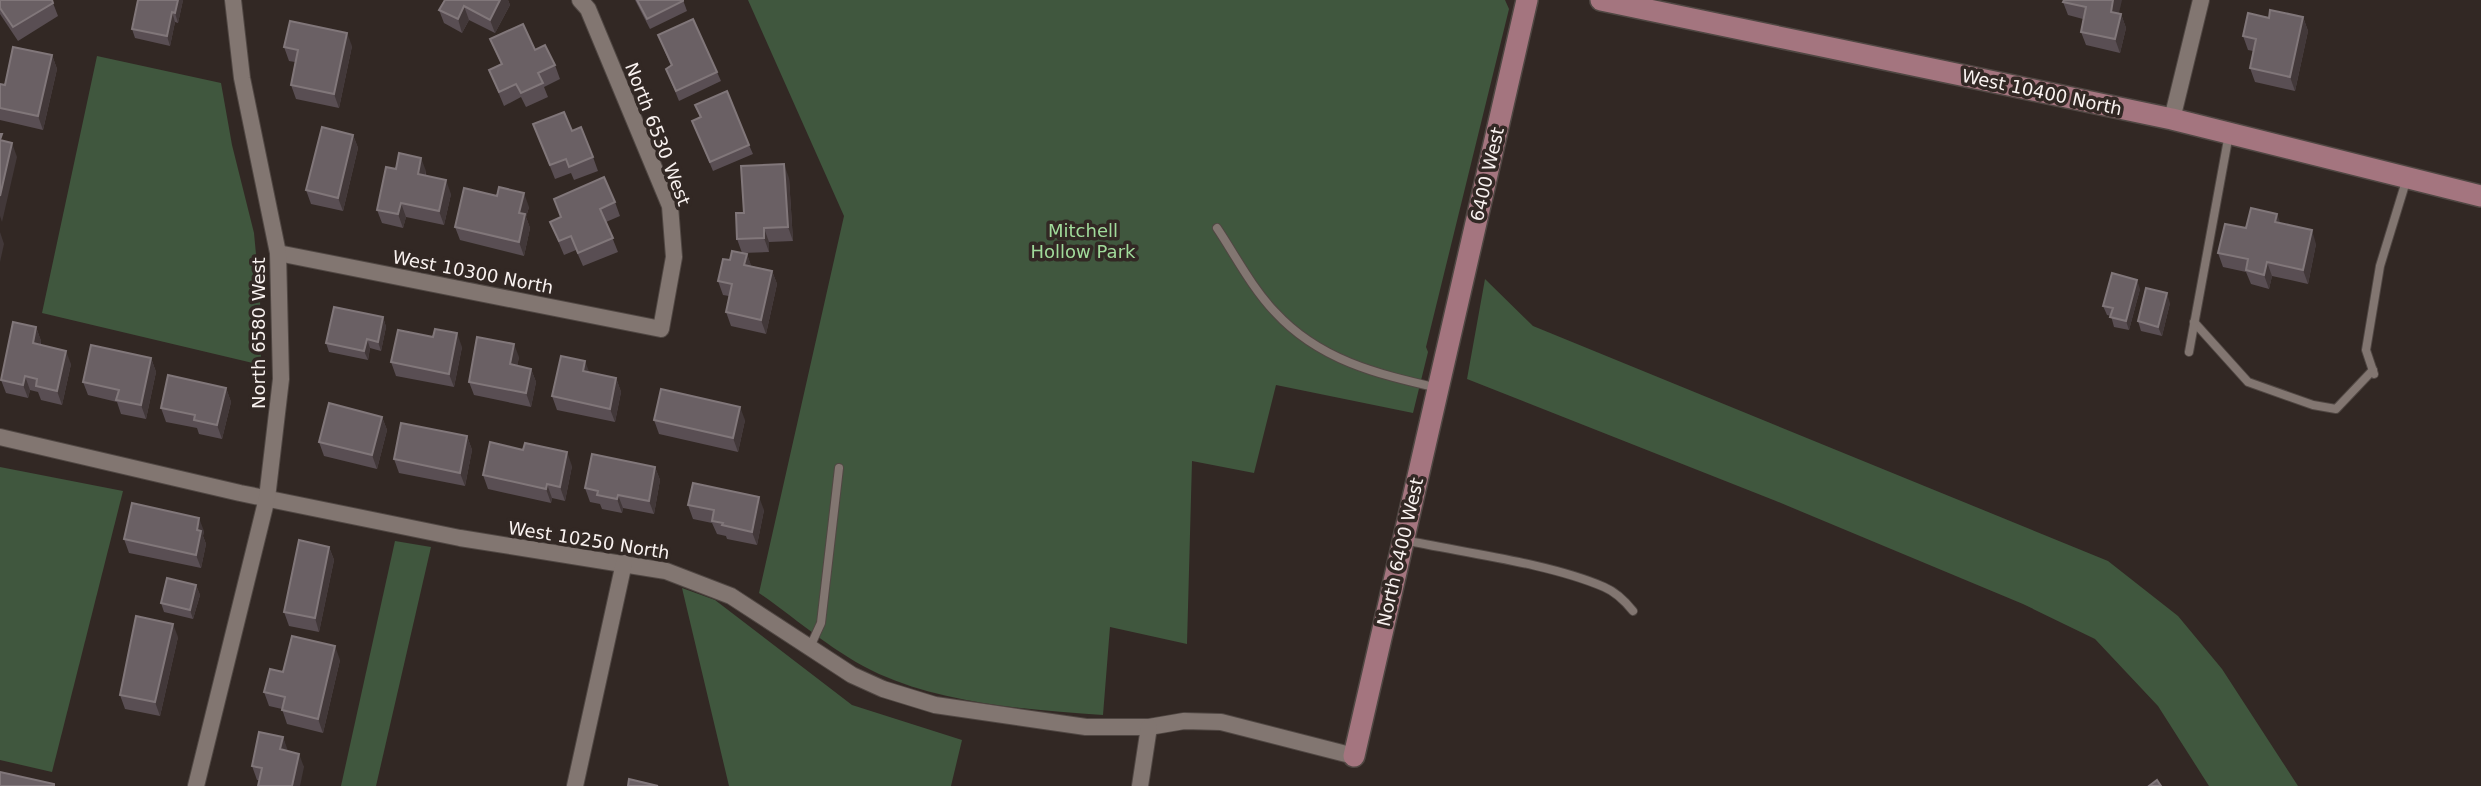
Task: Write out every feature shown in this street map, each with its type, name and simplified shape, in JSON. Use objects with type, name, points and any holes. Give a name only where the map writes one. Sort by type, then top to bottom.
[{"type":"street","name":"North 6580 West","points":[[196,786],[267,498],[281,379],[278,253],[242,78],[233,0]]},
{"type":"street","name":"North 6530 West","points":[[580,0],[589,9],[670,205],[674,257],[661,329]]},
{"type":"street","name":"6400 West","points":[[1447,349],[1527,0]]},
{"type":"street","name":"West 10400 North","points":[[1601,0],[2172,119],[2481,196]]},
{"type":"street","points":[[2172,119],[2201,0]]},
{"type":"street","name":"West 10300 North","points":[[278,253],[661,329]]},
{"type":"street","name":"North 6400 West","points":[[1354,756],[1447,349]]},
{"type":"street","name":"West 10250 North","points":[[0,437],[267,498],[460,538],[666,570],[709,585],[752,608],[863,680],[935,705],[1086,727],[1149,727],[1184,721],[1221,722],[1354,756]]},
{"type":"street","points":[[575,786],[624,563]]},
{"type":"street","points":[[1140,786],[1149,727]]},
{"type":"lane","points":[[2189,352],[2229,134]]},
{"type":"lane","points":[[2194,322],[2248,382],[2313,405],[2336,409],[2373,372],[2366,350],[2381,266],[2407,178]]},
{"type":"lane","points":[[1217,228],[1273,311],[1301,337],[1370,373],[1438,388]]},
{"type":"lane","points":[[810,647],[821,624],[839,468]]},
{"type":"lane","points":[[1404,541],[1572,576],[1607,588],[1625,600],[1633,611]]},
{"type":"green space","name":"Mitchell Hollow Park","points":[[748,0],[1505,0],[1509,9],[1426,347],[1428,352],[1413,413],[1276,385],[1254,473],[1192,461],[1187,644],[1110,627],[1103,715],[989,704],[905,684],[847,657],[759,593],[844,216]]},
{"type":"green space","points":[[97,56],[221,83],[232,145],[254,233],[260,297],[261,365],[42,313]]},
{"type":"green space","points":[[1485,279],[1533,326],[2108,561],[2178,616],[2222,669],[2298,786],[2209,786],[2158,706],[2095,639],[2023,604],[1776,501],[1467,379]]},
{"type":"green space","points":[[0,467],[123,491],[52,772],[0,760]]},
{"type":"green space","points":[[395,541],[431,547],[376,786],[341,786]]},
{"type":"green space","points":[[682,588],[715,600],[852,705],[962,740],[951,786],[729,786]]},
{"type":"building","points":[[0,0],[52,0],[53,3],[13,27],[0,8]]},
{"type":"building","points":[[138,0],[178,0],[175,13],[172,12],[167,36],[132,29]]},
{"type":"building","points":[[445,0],[500,0],[490,20],[464,6],[458,19],[439,10]]},
{"type":"building","points":[[637,0],[683,0],[683,1],[647,19]]},
{"type":"building","points":[[2113,0],[2111,12],[2121,14],[2115,39],[2081,32],[2086,7],[2063,2]]},
{"type":"building","points":[[2270,10],[2303,17],[2290,77],[2250,68],[2256,39],[2243,36],[2248,13],[2269,18]]},
{"type":"building","points":[[693,19],[717,72],[676,91],[666,69],[672,65],[658,35]]},
{"type":"building","points":[[290,21],[347,33],[334,94],[291,85],[298,50],[284,47]]},
{"type":"building","points":[[523,24],[535,50],[545,45],[555,65],[538,73],[543,83],[521,93],[516,84],[499,92],[489,70],[502,64],[490,39]]},
{"type":"building","points":[[13,47],[52,55],[38,116],[0,108],[0,84],[5,85]]},
{"type":"building","points":[[727,91],[749,145],[710,162],[692,121],[701,117],[695,105]]},
{"type":"building","points":[[564,112],[572,131],[581,127],[593,157],[569,167],[566,159],[550,165],[533,124]]},
{"type":"building","points":[[322,127],[353,135],[338,198],[306,190]]},
{"type":"building","points":[[0,140],[12,143],[0,196]]},
{"type":"building","points":[[399,153],[421,158],[418,174],[446,180],[439,211],[401,203],[398,214],[377,210],[386,167],[396,169]]},
{"type":"building","points":[[784,164],[788,227],[764,228],[764,238],[737,239],[736,213],[744,213],[741,166]]},
{"type":"building","points":[[604,177],[615,202],[600,209],[613,238],[578,253],[571,236],[559,241],[550,222],[561,217],[554,199]]},
{"type":"building","points":[[499,187],[524,193],[519,213],[525,214],[519,242],[455,227],[464,188],[497,196]]},
{"type":"building","points":[[2251,208],[2277,214],[2275,222],[2312,230],[2303,270],[2267,262],[2264,275],[2246,270],[2248,259],[2218,253],[2225,224],[2246,228]]},
{"type":"building","points":[[732,251],[747,254],[744,265],[772,271],[761,320],[726,312],[732,284],[718,281],[723,259],[730,260]]},
{"type":"building","points":[[2112,273],[2137,280],[2126,321],[2110,317],[2113,308],[2103,306]]},
{"type":"building","points":[[2146,288],[2167,293],[2158,327],[2138,321]]},
{"type":"building","points":[[334,307],[383,317],[378,342],[367,339],[364,351],[326,343]]},
{"type":"building","points":[[13,322],[36,327],[33,343],[66,351],[57,391],[36,386],[37,379],[25,376],[23,385],[1,380]]},
{"type":"building","points":[[435,329],[457,333],[449,374],[391,362],[398,330],[433,337]]},
{"type":"building","points":[[477,337],[514,344],[510,364],[531,369],[526,393],[469,382]]},
{"type":"building","points":[[91,345],[151,358],[141,405],[116,400],[119,390],[83,382]]},
{"type":"building","points":[[561,356],[585,361],[583,371],[616,378],[610,409],[552,396]]},
{"type":"building","points":[[168,375],[226,388],[217,425],[194,420],[195,415],[161,408]]},
{"type":"building","points":[[661,389],[740,407],[733,438],[654,420]]},
{"type":"building","points":[[329,403],[382,417],[372,455],[319,442]]},
{"type":"building","points":[[401,423],[467,436],[460,473],[394,459]]},
{"type":"building","points":[[490,442],[523,450],[525,443],[567,452],[560,487],[547,484],[546,489],[483,475]]},
{"type":"building","points":[[592,454],[655,467],[649,501],[618,495],[617,499],[597,495],[598,491],[585,488]]},
{"type":"building","points":[[693,483],[759,497],[752,532],[712,521],[714,510],[688,505]]},
{"type":"building","points":[[132,503],[199,518],[197,530],[201,531],[196,555],[124,539]]},
{"type":"building","points":[[299,540],[329,547],[315,618],[284,612]]},
{"type":"building","points":[[167,578],[196,585],[190,610],[161,603]]},
{"type":"building","points":[[136,616],[173,624],[155,702],[120,695]]},
{"type":"building","points":[[292,636],[335,646],[318,719],[282,710],[285,697],[264,692],[270,669],[283,672]]},
{"type":"building","points":[[259,732],[283,737],[280,749],[299,754],[292,786],[258,786],[262,768],[252,766]]},
{"type":"building","points":[[0,772],[54,784],[54,786],[0,786]]},
{"type":"building","points":[[629,779],[658,786],[628,786]]},
{"type":"building","points":[[2157,780],[2161,786],[2149,786]]}]
